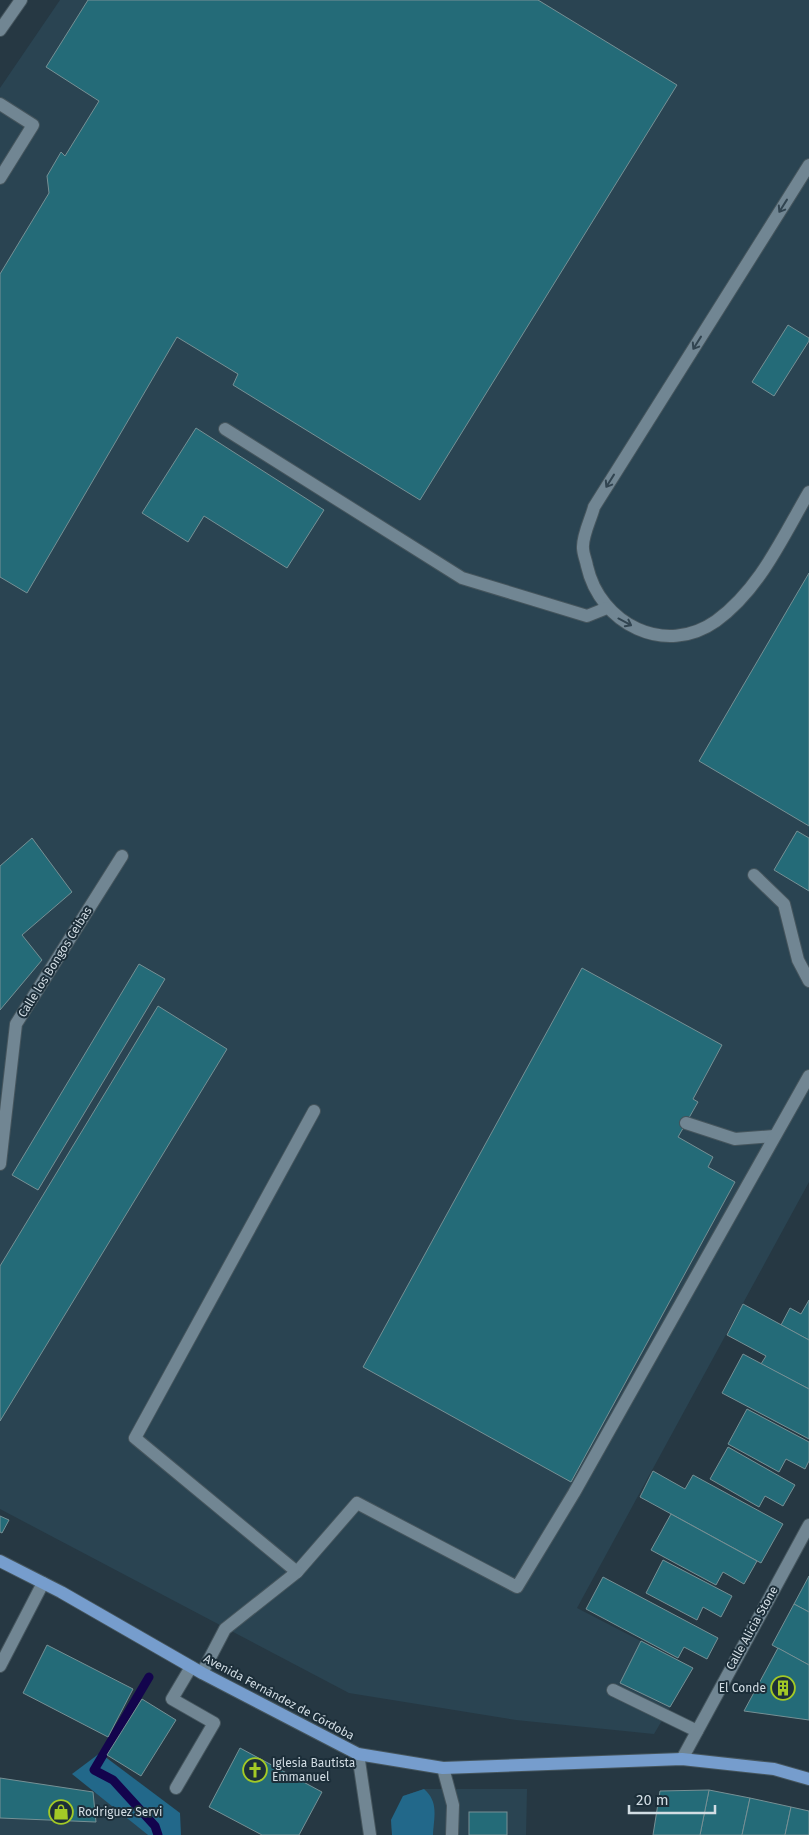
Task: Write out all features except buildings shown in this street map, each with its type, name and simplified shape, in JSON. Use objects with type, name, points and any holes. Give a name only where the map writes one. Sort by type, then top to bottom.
[{"type":"main road","name":"Avenida Fernández de Córdoba","points":[[0,1561],[43,1583],[197,1670],[358,1754],[443,1768],[682,1759],[774,1769],[809,1779]]},
{"type":"street","points":[[0,30],[20,0]]},
{"type":"street","points":[[0,104],[33,125],[0,178]]},
{"type":"street","points":[[809,164],[594,507],[582,547],[591,584],[607,608],[623,622],[667,638],[693,633],[716,621],[754,586],[809,492]]},
{"type":"street","points":[[225,429],[462,578],[587,616],[607,608]]},
{"type":"street","name":"Calle los Bongos Ceibas","points":[[0,1164],[16,1024],[122,856]]},
{"type":"street","points":[[754,875],[784,904],[798,960],[809,980]]},
{"type":"street","points":[[176,1788],[214,1723],[172,1699],[197,1670],[225,1629],[297,1572],[357,1502],[517,1587],[574,1493],[809,1076]]},
{"type":"street","points":[[297,1572],[135,1438],[314,1110]]},
{"type":"street","points":[[686,1123],[735,1138],[774,1136]]},
{"type":"street","name":"Calle Alicia Stone","points":[[682,1759],[809,1525]]},
{"type":"street","points":[[0,1666],[43,1583]]},
{"type":"street","points":[[613,1690],[697,1731]]},
{"type":"street","points":[[358,1754],[370,1835]]},
{"type":"street","points":[[443,1768],[453,1805],[452,1835]]},
{"type":"shaded area","points":[[60,0],[809,0],[809,1182],[577,1608],[693,1668],[654,1734],[516,1720],[349,1693],[0,1509],[0,88]]},
{"type":"shaded area","points":[[100,1753],[180,1813],[181,1835],[148,1835],[72,1774]]},
{"type":"shaded area","name":"Rodriguez Servi","points":[[0,1778],[97,1793],[148,1835],[0,1835]]},
{"type":"shaded area","points":[[424,1789],[527,1789],[526,1835],[392,1835],[391,1820],[403,1796]]},
{"type":"shaded area","points":[[424,1789],[429,1794],[434,1805],[433,1835],[392,1835],[391,1820],[403,1796]]},
{"type":"waterway","points":[[149,1677],[94,1770],[113,1780],[155,1826],[158,1835]]},
{"type":"place","name":"El Conde","points":[[783,1688]]},
{"type":"place","name":"Iglesia Bautista Emmanuel","points":[[255,1770]]},
{"type":"place","name":"Rodriguez Servi","points":[[61,1812]]}]
